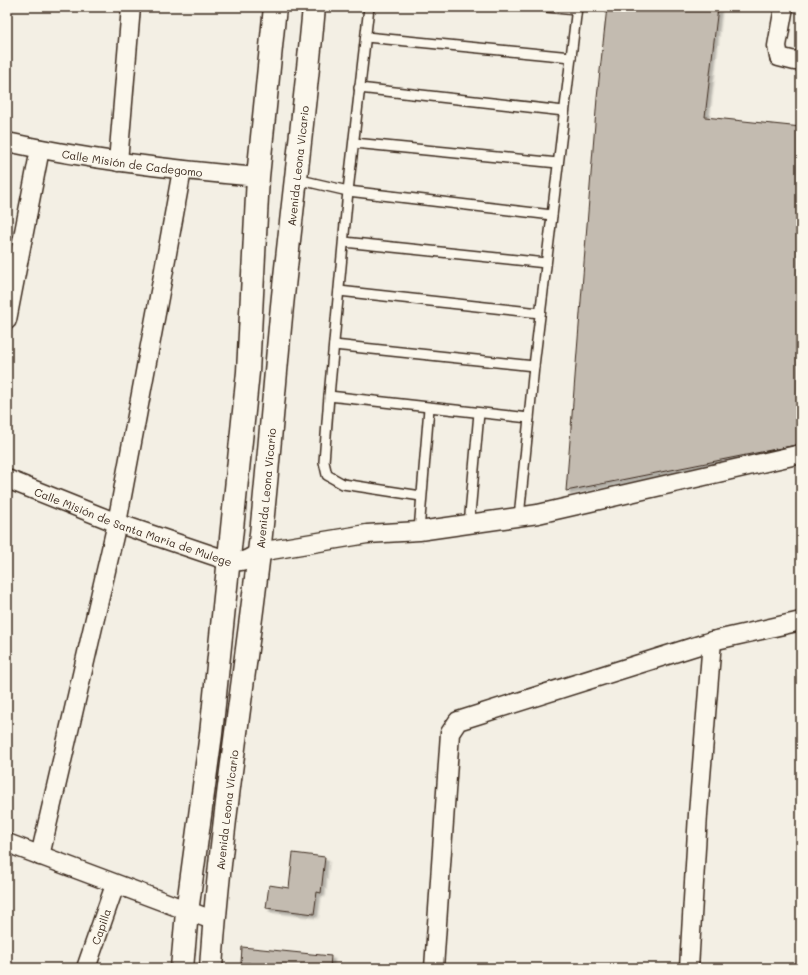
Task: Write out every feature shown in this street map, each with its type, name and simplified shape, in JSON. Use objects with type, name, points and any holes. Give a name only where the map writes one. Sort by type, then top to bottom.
[{"type":"street","points":[[118,162],[131,7]]},
{"type":"street","points":[[182,968],[187,912],[211,734],[248,372],[258,177],[275,7]]},
{"type":"street","name":"Avenida Leona Vicario","points":[[211,968],[214,921],[235,731],[259,552],[282,305],[314,7]]},
{"type":"street","points":[[784,7],[777,46],[779,57],[795,61],[801,59]]},
{"type":"street","name":"Calle Misión de Cadegomo","points":[[7,142],[40,150],[118,162],[258,177]]},
{"type":"street","points":[[7,320],[40,150]]},
{"type":"street","points":[[40,856],[117,523],[182,170]]},
{"type":"street","name":"Calle Misión de Santa Maria de Mulege","points":[[7,479],[117,523],[229,561],[238,562],[251,559],[259,552],[367,534],[419,531],[538,514],[801,454]]},
{"type":"street","points":[[434,968],[450,733],[458,721],[712,641],[801,621]]},
{"type":"street","points":[[689,968],[698,814],[712,641]]},
{"type":"street","points":[[7,843],[115,885],[214,921]]},
{"type":"street","name":"Capilla","points":[[86,968],[115,885]]},
{"type":"lane","points":[[369,7],[348,191],[324,462],[327,475],[343,484],[421,496]]},
{"type":"lane","points":[[519,517],[534,366],[576,8],[546,7]]},
{"type":"lane","points":[[366,37],[571,57]]},
{"type":"lane","points":[[359,88],[564,111]]},
{"type":"lane","points":[[354,142],[558,164]]},
{"type":"lane","points":[[296,179],[348,191],[552,215]]},
{"type":"lane","points":[[344,242],[546,263]]},
{"type":"lane","points":[[339,291],[540,313]]},
{"type":"lane","points":[[334,345],[534,366]]},
{"type":"lane","points":[[329,396],[529,418]]},
{"type":"lane","points":[[419,531],[429,408]]},
{"type":"lane","points":[[468,525],[479,413]]},
{"type":"building","points":[[607,7],[718,7],[705,117],[801,127],[801,444],[566,491],[597,98]]},
{"type":"building","points":[[293,853],[325,857],[321,893],[317,892],[314,914],[266,908],[269,885],[289,888]]},
{"type":"building","points":[[242,947],[331,956],[330,968],[250,968],[250,963],[241,963]]}]
